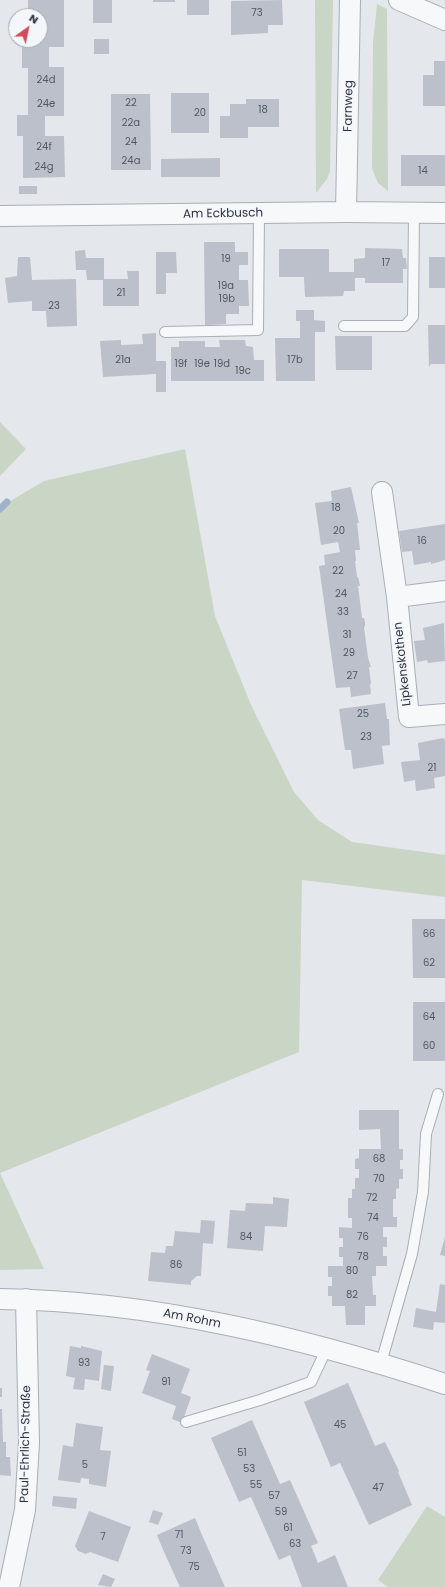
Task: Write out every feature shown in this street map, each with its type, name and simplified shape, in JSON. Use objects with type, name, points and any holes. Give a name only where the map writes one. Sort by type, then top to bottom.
[{"type":"street","name":"Farnweg","points":[[346,212],[350,0]]},
{"type":"street","points":[[399,0],[445,20]]},
{"type":"street","name":"Am Eckbusch","points":[[0,216],[445,212]]},
{"type":"street","name":"Lipkenskothen","points":[[382,492],[397,597],[408,718],[445,714]]},
{"type":"street","points":[[397,597],[445,591]]},
{"type":"street","name":"Am Rohm","points":[[0,1299],[89,1303],[220,1324],[328,1348],[445,1384]]},
{"type":"street","name":"Paul-Ehrlich-Straße","points":[[10,1587],[25,1510],[29,1443],[26,1299]]},
{"type":"lane","points":[[344,326],[404,326],[413,317],[414,213]]},
{"type":"lane","points":[[165,332],[258,330],[259,214]]},
{"type":"lane","points":[[381,1364],[412,1254],[423,1192],[426,1134],[438,1094]]},
{"type":"lane","points":[[186,1422],[260,1400],[311,1382],[328,1348]]},
{"type":"green space","points":[[315,0],[333,0],[330,171],[327,179],[316,193]]},
{"type":"green space","points":[[377,4],[387,9],[388,191],[378,183],[372,168],[373,43]]},
{"type":"green space","points":[[0,422],[26,449],[0,476]]},
{"type":"green space","points":[[185,449],[215,616],[251,705],[294,792],[318,820],[352,842],[445,855],[445,897],[302,880],[299,1052],[0,1173],[0,507],[44,481]]},
{"type":"green space","points":[[0,1173],[44,1269],[0,1270]]},
{"type":"green space","points":[[427,1506],[445,1517],[445,1587],[388,1587],[378,1580]]},
{"type":"building","points":[[28,0],[64,0],[64,47],[49,47],[49,67],[64,67],[64,116],[45,116],[45,136],[64,136],[65,177],[23,178],[23,136],[17,136],[17,115],[28,115],[28,68],[22,68],[22,48],[48,48],[48,8],[28,8]]},
{"type":"building","points":[[93,0],[112,0],[112,23],[93,23]]},
{"type":"building","points":[[153,0],[175,0],[175,2],[153,2]]},
{"type":"building","points":[[187,0],[209,0],[209,15],[187,15]]},
{"type":"building","points":[[282,0],[283,25],[268,25],[268,33],[231,35],[231,1]]},
{"type":"building","points":[[94,39],[109,39],[109,54],[94,54]]},
{"type":"building","points":[[434,61],[445,61],[445,106],[423,106],[423,75],[434,75]]},
{"type":"building","points":[[171,93],[209,93],[209,133],[171,133]]},
{"type":"building","points":[[111,94],[150,94],[151,170],[111,170]]},
{"type":"building","points":[[246,99],[279,99],[279,127],[248,127],[248,138],[220,138],[220,116],[230,116],[230,104],[246,104]]},
{"type":"building","points":[[401,155],[445,155],[445,186],[401,186]]},
{"type":"building","points":[[220,158],[220,177],[161,177],[161,159]]},
{"type":"building","points":[[19,186],[37,186],[37,194],[19,194]]},
{"type":"building","points":[[204,242],[235,242],[235,252],[248,252],[248,265],[239,265],[239,280],[248,280],[249,306],[239,306],[239,314],[226,314],[226,324],[205,325]]},
{"type":"building","points":[[365,248],[402,249],[403,258],[406,258],[407,269],[403,269],[403,283],[365,283],[365,278],[355,278],[355,291],[344,291],[343,296],[305,297],[304,277],[279,277],[279,249],[329,249],[329,272],[354,272],[354,259],[365,258]]},
{"type":"building","points":[[85,250],[86,258],[104,258],[104,279],[128,279],[127,271],[139,271],[139,306],[103,306],[103,280],[87,280],[86,270],[76,270],[75,251]]},
{"type":"building","points":[[156,252],[176,252],[177,273],[166,273],[166,294],[156,294]]},
{"type":"building","points":[[18,257],[30,257],[32,280],[76,279],[77,326],[47,327],[46,311],[32,311],[32,301],[8,303],[5,278],[17,276]]},
{"type":"building","points":[[429,257],[445,257],[445,288],[429,288]]},
{"type":"building","points":[[296,310],[314,310],[314,320],[325,321],[325,332],[315,332],[315,381],[276,381],[275,338],[300,338],[300,321],[296,321]]},
{"type":"building","points":[[428,325],[445,325],[445,364],[431,364],[429,367]]},
{"type":"building","points":[[156,333],[156,361],[166,361],[166,392],[156,392],[156,374],[103,377],[100,341],[121,340],[121,345],[143,344],[142,334]]},
{"type":"building","points":[[335,336],[372,336],[372,370],[336,370]]},
{"type":"building","points":[[219,340],[245,340],[246,346],[253,347],[254,360],[264,360],[264,381],[171,381],[171,347],[179,347],[179,341],[205,341],[205,347],[220,347]]},
{"type":"building","points":[[351,487],[359,523],[357,523],[360,550],[355,550],[355,561],[360,586],[358,586],[362,618],[364,618],[365,622],[364,627],[368,658],[371,667],[369,667],[371,694],[351,697],[350,687],[336,688],[319,566],[325,565],[324,555],[340,552],[338,542],[321,545],[315,503],[332,501],[331,491]]},
{"type":"building","points":[[445,524],[445,560],[431,564],[431,562],[414,565],[412,551],[402,552],[399,531]]},
{"type":"building","points":[[444,623],[445,661],[428,663],[427,660],[417,662],[414,641],[425,640],[423,628]]},
{"type":"building","points":[[385,703],[387,719],[389,719],[390,745],[382,746],[384,764],[353,769],[351,750],[345,750],[339,709]]},
{"type":"building","points":[[443,738],[445,740],[445,776],[434,778],[435,788],[416,791],[415,780],[404,782],[401,762],[420,760],[418,743]]},
{"type":"building","points":[[412,919],[445,919],[445,978],[413,978]]},
{"type":"building","points":[[413,1002],[445,1002],[445,1061],[413,1061]]},
{"type":"building","points":[[359,1110],[399,1110],[399,1149],[403,1149],[403,1160],[400,1160],[400,1169],[403,1169],[403,1179],[399,1179],[399,1188],[396,1189],[396,1199],[393,1199],[393,1217],[397,1217],[397,1227],[383,1227],[383,1237],[387,1237],[387,1247],[383,1247],[383,1256],[387,1256],[387,1266],[376,1266],[376,1276],[372,1276],[373,1295],[376,1295],[376,1306],[365,1306],[365,1325],[346,1325],[345,1306],[332,1306],[332,1296],[328,1296],[328,1286],[332,1286],[332,1277],[328,1277],[328,1266],[343,1266],[343,1257],[339,1257],[339,1247],[343,1247],[343,1238],[339,1238],[339,1227],[352,1228],[352,1218],[348,1218],[348,1198],[352,1198],[352,1189],[355,1189],[355,1178],[359,1178],[359,1169],[355,1169],[355,1159],[359,1158],[359,1149],[381,1149],[380,1129],[359,1130]]},
{"type":"building","points":[[273,1197],[289,1199],[287,1227],[265,1226],[263,1251],[227,1248],[230,1210],[245,1211],[246,1203],[273,1204]]},
{"type":"building","points":[[201,1220],[215,1221],[213,1244],[203,1243],[201,1276],[197,1276],[191,1281],[191,1285],[148,1281],[151,1252],[165,1253],[166,1246],[173,1246],[175,1231],[200,1233]]},
{"type":"building","points":[[445,1237],[445,1256],[440,1255]]},
{"type":"building","points":[[440,1284],[445,1285],[445,1323],[434,1322],[433,1330],[413,1327],[416,1308],[436,1312]]},
{"type":"building","points":[[70,1346],[81,1348],[81,1346],[102,1351],[99,1381],[85,1379],[84,1390],[73,1389],[75,1378],[66,1376]]},
{"type":"building","points":[[152,1354],[190,1369],[181,1393],[191,1397],[182,1423],[172,1419],[176,1406],[142,1393],[150,1371],[146,1370]]},
{"type":"building","points":[[104,1365],[114,1366],[111,1391],[101,1389]]},
{"type":"building","points":[[348,1383],[375,1446],[385,1442],[399,1471],[398,1472],[412,1505],[369,1525],[340,1463],[331,1467],[304,1402]]},
{"type":"building","points":[[0,1388],[2,1388],[2,1397],[0,1397]]},
{"type":"building","points":[[0,1409],[2,1409],[3,1442],[6,1442],[6,1457],[10,1457],[11,1476],[0,1475]]},
{"type":"building","points":[[252,1420],[280,1484],[290,1480],[318,1543],[311,1546],[318,1563],[335,1555],[348,1587],[302,1587],[290,1555],[279,1560],[251,1497],[239,1502],[211,1438]]},
{"type":"building","points":[[76,1423],[103,1427],[100,1450],[111,1451],[106,1487],[89,1484],[89,1479],[81,1478],[80,1483],[58,1480],[63,1445],[73,1447]]},
{"type":"building","points":[[53,1496],[77,1498],[76,1509],[52,1506]]},
{"type":"building","points":[[153,1510],[163,1513],[158,1525],[149,1522]]},
{"type":"building","points":[[89,1511],[131,1527],[118,1562],[90,1552],[86,1554],[78,1551],[75,1546]]},
{"type":"building","points":[[195,1518],[225,1587],[180,1587],[164,1552],[157,1535]]},
{"type":"building","points":[[103,1574],[115,1579],[111,1587],[98,1585]]},
{"type":"waterway","points":[[0,509],[7,502]]}]
